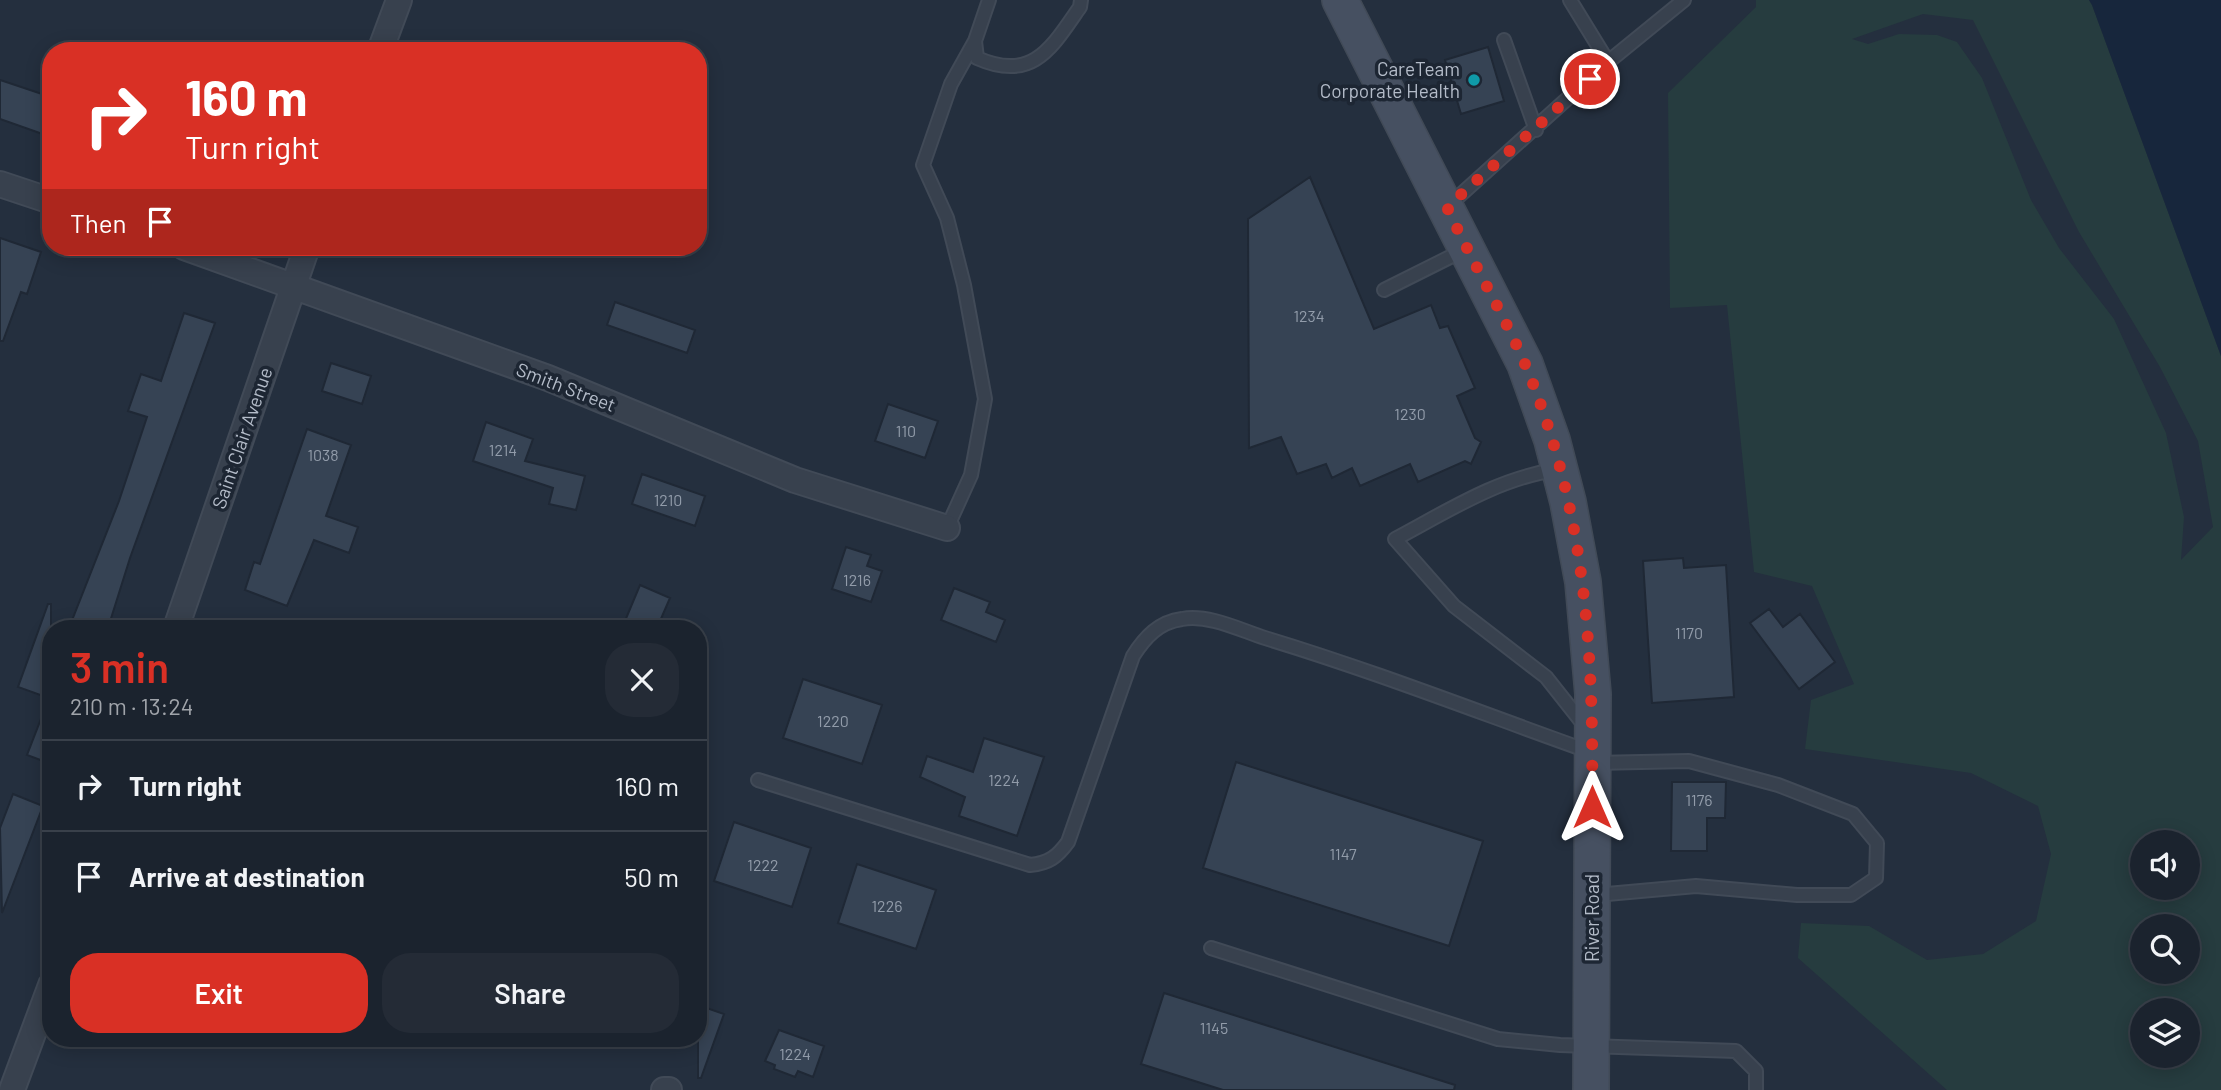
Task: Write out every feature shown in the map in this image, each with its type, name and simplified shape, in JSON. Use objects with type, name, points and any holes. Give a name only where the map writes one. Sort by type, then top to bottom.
[{"type":"street","points":[[383,42],[399,0]]},
{"type":"street","name":"River Road","points":[[1340,0],[1525,364],[1559,470],[1583,582],[1592,662],[1591,1090]]},
{"type":"street","points":[[0,184],[42,198]]},
{"type":"street","name":"Smith Street","points":[[209,256],[548,378],[795,480],[947,528]]},
{"type":"street","name":"Saint Clair Avenue","points":[[179,620],[304,256]]},
{"type":"street","points":[[12,1090],[42,1009]]},
{"type":"lane","points":[[947,528],[971,474],[985,399],[964,285],[947,218],[923,165],[951,84],[975,41],[989,0]]},
{"type":"lane","points":[[975,41],[977,58],[996,66],[1028,63],[1047,55],[1080,7],[1081,0]]},
{"type":"lane","points":[[1570,0],[1608,62]]},
{"type":"lane","points":[[1447,207],[1536,130],[1608,62],[1684,0]]},
{"type":"lane","points":[[1504,40],[1536,130]]},
{"type":"lane","points":[[1384,290],[1466,249]]},
{"type":"lane","points":[[1559,470],[1533,473],[1465,502],[1395,539],[1454,606],[1546,677],[1593,751]]},
{"type":"lane","points":[[758,780],[1030,865],[1046,863],[1059,855],[1068,842],[1133,656],[1144,639],[1163,624],[1183,618],[1203,619],[1306,651],[1593,751],[1689,761],[1778,785],[1853,814],[1877,843],[1876,877],[1851,895],[1797,895],[1696,886],[1592,895]]},
{"type":"lane","points":[[1211,947],[1498,1039],[1591,1047],[1736,1051],[1756,1071],[1756,1090]]},
{"type":"green space","points":[[1756,0],[2089,0],[2092,5],[2221,356],[2221,1090],[1947,1090],[1798,958],[1801,923],[1869,926],[1927,960],[1983,954],[2036,921],[2051,854],[2038,806],[1971,773],[1805,749],[1811,700],[1854,684],[1812,586],[1754,572],[1727,305],[1670,308],[1668,93],[1756,7]],"holes":[[[1923,14],[1973,20],[2079,232],[2160,367],[2198,441],[2213,527],[2181,560],[2184,517],[2166,433],[2114,319],[2059,248],[2031,200],[1982,78],[1957,42],[1937,35],[1899,34],[1868,44],[1852,39]]]},
{"type":"water","points":[[2089,0],[2221,0],[2221,356],[2092,5]]},
{"type":"building","name":"CareTeam Corporate Health","points":[[1488,47],[1504,101],[1461,114],[1445,60]]},
{"type":"building","points":[[0,80],[42,94],[42,134],[0,119]]},
{"type":"building","points":[[1310,177],[1374,329],[1431,305],[1440,328],[1448,326],[1475,388],[1457,396],[1475,438],[1481,442],[1471,464],[1465,461],[1418,482],[1410,464],[1360,486],[1352,468],[1332,478],[1326,464],[1297,474],[1281,437],[1249,448],[1248,219]]},
{"type":"building","points":[[0,238],[41,252],[27,294],[21,292],[3,341],[0,341]]},
{"type":"building","points":[[615,302],[695,330],[687,353],[607,325]]},
{"type":"building","points":[[184,313],[215,323],[130,558],[111,620],[72,620],[119,501],[147,417],[128,411],[141,374],[161,381]]},
{"type":"building","points":[[331,363],[371,376],[362,404],[322,391]]},
{"type":"building","points":[[888,404],[938,421],[925,458],[875,441]]},
{"type":"building","points":[[486,422],[533,439],[525,461],[585,476],[576,510],[549,504],[553,488],[473,461]]},
{"type":"building","points":[[307,429],[351,445],[326,516],[358,527],[349,553],[314,540],[287,606],[245,590],[254,562],[260,564]]},
{"type":"building","points":[[642,474],[705,496],[695,526],[632,504]]},
{"type":"building","points":[[846,547],[871,555],[867,566],[882,571],[871,602],[832,589]]},
{"type":"building","points":[[1683,558],[1684,568],[1726,565],[1734,697],[1652,703],[1643,561]]},
{"type":"building","points":[[640,585],[670,598],[660,620],[625,620]]},
{"type":"building","points":[[954,588],[990,602],[986,612],[1005,620],[996,642],[941,620]]},
{"type":"building","points":[[48,604],[51,604],[51,620],[42,620]]},
{"type":"building","points":[[1769,609],[1783,627],[1800,614],[1835,662],[1799,689],[1750,623]]},
{"type":"building","points":[[42,621],[42,696],[18,687]]},
{"type":"building","points":[[803,679],[882,705],[862,764],[783,738]]},
{"type":"building","points":[[42,716],[42,761],[27,755]]},
{"type":"building","points":[[984,738],[1044,757],[1017,836],[959,816],[965,797],[920,777],[927,756],[973,772]]},
{"type":"building","points":[[1236,762],[1483,841],[1449,946],[1203,868]]},
{"type":"building","points":[[1672,782],[1726,782],[1725,818],[1707,818],[1707,851],[1671,851]]},
{"type":"building","points":[[13,794],[42,806],[2,913],[0,828]]},
{"type":"building","points":[[734,822],[811,848],[792,907],[714,881]]},
{"type":"building","points":[[857,864],[936,890],[916,949],[838,923]]},
{"type":"building","points":[[1164,993],[1455,1085],[1454,1090],[1223,1090],[1141,1064]]},
{"type":"building","points":[[707,1008],[724,1014],[701,1078],[698,1078],[698,1047],[707,1047]]},
{"type":"building","points":[[779,1030],[824,1046],[813,1077],[798,1071],[795,1077],[774,1069],[775,1065],[765,1061]]},
{"type":"place","name":"CareTeam Corporate Health","points":[[1474,80]]},
{"type":"route","points":[[1590,79],[1447,207],[1525,364],[1552,440],[1568,502],[1583,582],[1592,662],[1592,807]]}]
